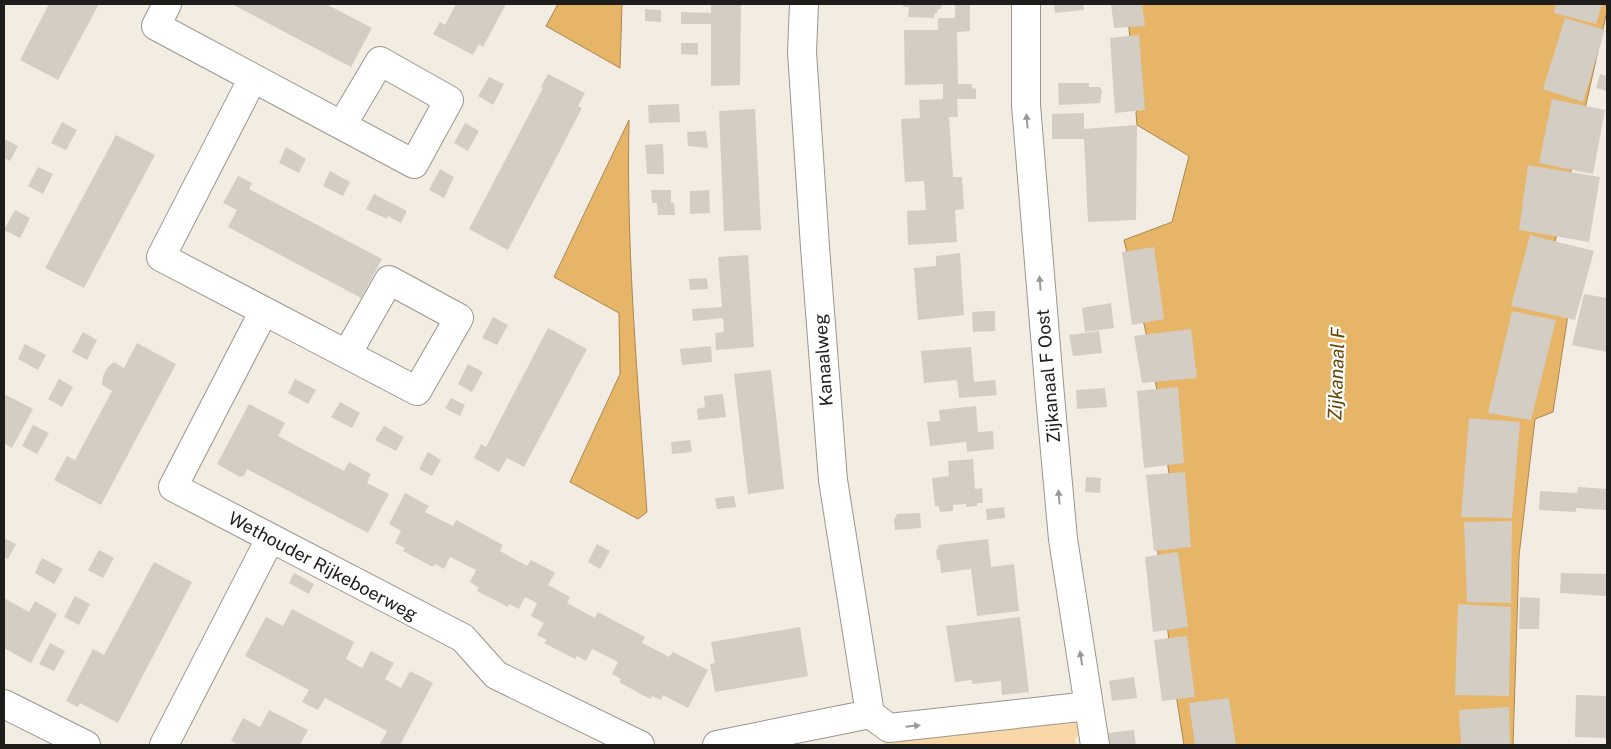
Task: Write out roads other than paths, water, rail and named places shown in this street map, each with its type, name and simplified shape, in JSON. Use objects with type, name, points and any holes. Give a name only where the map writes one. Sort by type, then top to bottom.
[{"type":"street","points":[[167,4],[156,26],[342,125]]},
{"type":"street","name":"Kanaalweg","points":[[804,4],[802,52],[814,247],[833,480],[870,714]]},
{"type":"street","name":"Zijkanaal F Oost","points":[[1026,4],[1026,105],[1063,539],[1095,745]]},
{"type":"street","points":[[253,78],[161,257],[347,354]]},
{"type":"street","name":"Wethouder Rijkeboerweg","points":[[264,311],[172,487],[463,638],[496,676],[640,745]]},
{"type":"street","points":[[164,745],[270,538]]},
{"type":"street","points":[[4,704],[86,745]]},
{"type":"street","points":[[717,745],[870,714],[889,728],[1089,706]]},
{"type":"water","points":[[558,4],[622,4],[620,68],[546,26]]},
{"type":"water","name":"Zijkanaal F","points":[[1126,4],[1607,4],[1555,242],[1577,256],[1553,412],[1535,419],[1519,556],[1513,745],[1184,745],[1157,545],[1176,521],[1152,358],[1124,240],[1172,222],[1189,156],[1137,125],[1136,113],[1138,104]]},
{"type":"water","points":[[629,120],[631,267],[647,512],[638,519],[570,482],[620,374],[619,313],[554,277]]}]
